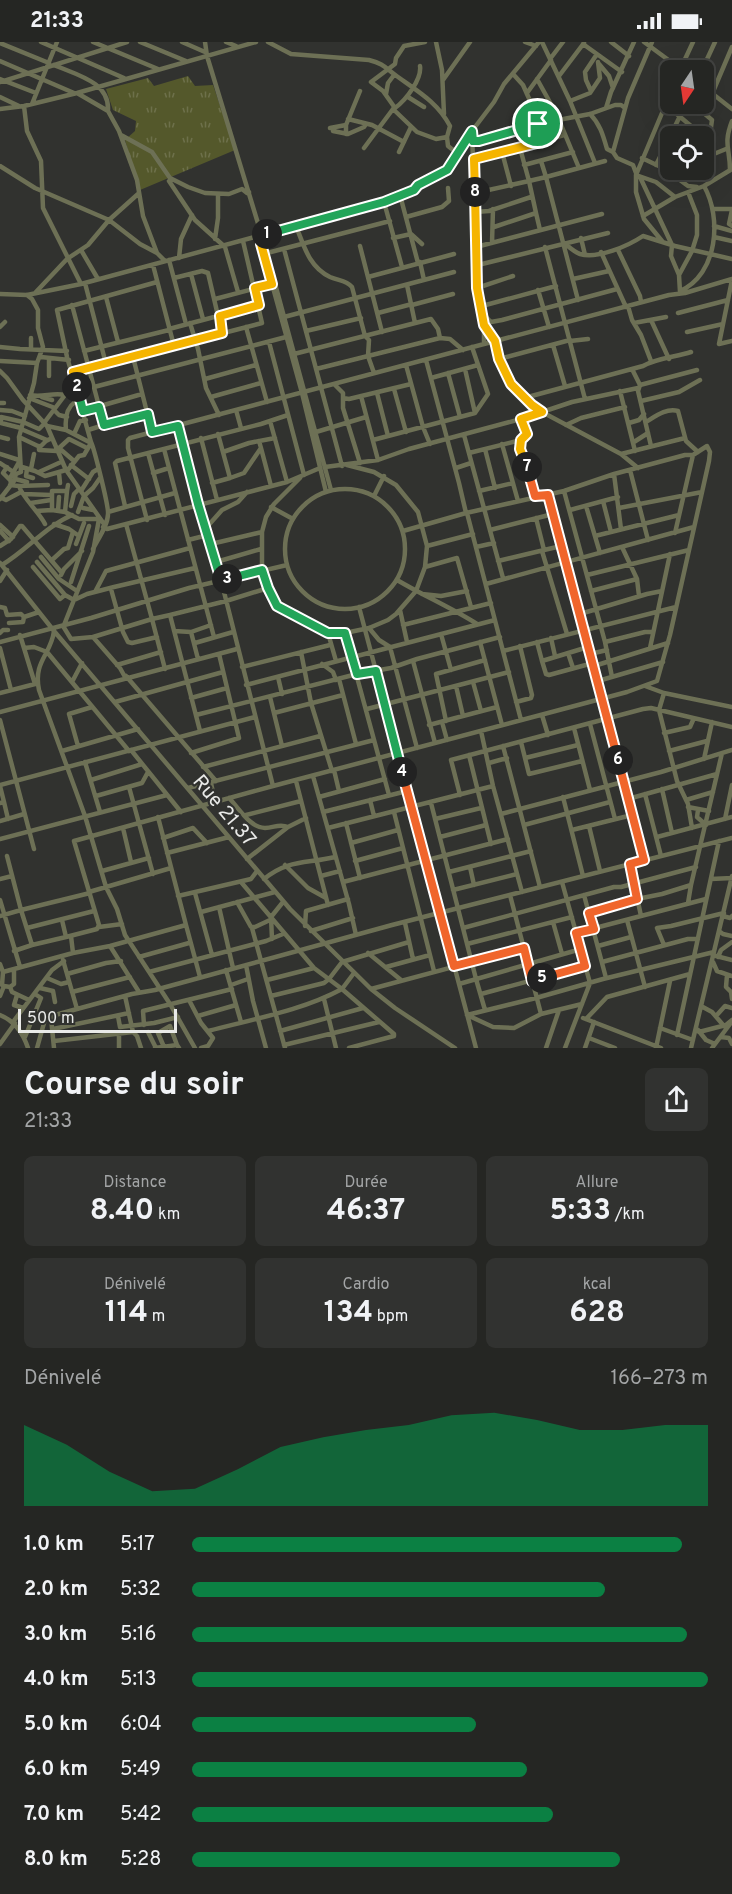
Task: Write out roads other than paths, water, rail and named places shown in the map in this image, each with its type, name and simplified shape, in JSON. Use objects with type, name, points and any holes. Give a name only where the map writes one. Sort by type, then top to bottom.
[{"type":"street","points":[[41,42],[56,45],[125,79]]},
{"type":"street","points":[[93,42],[158,69]]},
{"type":"street","points":[[2,81],[125,42]]},
{"type":"street","points":[[140,42],[186,61]]},
{"type":"street","points":[[182,42],[206,54]]},
{"type":"street","points":[[205,42],[206,54],[267,253],[329,491]]},
{"type":"street","points":[[226,42],[236,46]]},
{"type":"street","points":[[0,109],[76,93],[206,54],[256,42]]},
{"type":"street","points":[[268,42],[291,54],[382,63],[444,114],[450,126],[447,137],[448,146],[453,150],[460,149]]},
{"type":"street","points":[[425,42],[404,46],[394,64],[371,82],[382,91],[411,128],[435,139],[447,137]]},
{"type":"street","points":[[436,42],[443,80],[444,114]]},
{"type":"street","points":[[443,80],[470,42]]},
{"type":"street","points":[[525,42],[539,43]]},
{"type":"street","points":[[527,93],[563,42]]},
{"type":"street","points":[[611,42],[629,56]]},
{"type":"street","points":[[606,108],[634,42]]},
{"type":"street","points":[[644,42],[652,45],[669,60]]},
{"type":"street","points":[[685,60],[693,42]]},
{"type":"street","points":[[707,60],[715,42]]},
{"type":"street","points":[[714,89],[732,46],[726,42]]},
{"type":"street","points":[[0,43],[100,86],[137,180],[143,216],[157,253]]},
{"type":"street","points":[[539,43],[559,76],[595,163]]},
{"type":"street","points":[[0,294],[27,296],[83,284],[384,202],[414,190],[418,185],[447,170],[504,84],[539,43]]},
{"type":"street","points":[[559,76],[584,43],[622,72]]},
{"type":"street","points":[[32,104],[50,65],[56,45]]},
{"type":"street","points":[[613,152],[626,108],[652,45]]},
{"type":"street","points":[[570,101],[587,96],[600,78],[597,54]]},
{"type":"street","points":[[591,91],[585,72],[597,54]]},
{"type":"street","points":[[0,61],[76,93],[108,111]]},
{"type":"street","points":[[598,62],[609,76],[613,88]]},
{"type":"street","points":[[364,148],[394,108],[408,98],[421,71],[420,66]]},
{"type":"street","points":[[513,74],[519,78],[527,93],[547,139]]},
{"type":"street","points":[[386,97],[388,83],[394,75]]},
{"type":"street","points":[[537,79],[579,168]]},
{"type":"street","points":[[2,81],[36,93]]},
{"type":"street","points":[[346,134],[347,122],[360,91]]},
{"type":"street","points":[[714,96],[732,109]]},
{"type":"street","points":[[0,97],[22,106]]},
{"type":"street","points":[[408,98],[424,107]]},
{"type":"street","points":[[558,120],[590,114],[619,105],[626,108]]},
{"type":"street","points":[[22,106],[27,131],[41,161],[43,208],[66,259],[83,284],[90,301],[106,364]]},
{"type":"street","points":[[597,120],[599,111]]},
{"type":"street","points":[[590,114],[597,120],[603,131],[607,149],[617,158],[633,165],[655,208],[672,245],[671,256],[679,275],[680,292]]},
{"type":"street","points":[[643,236],[644,218],[636,192],[637,175],[642,158],[662,114]]},
{"type":"street","points":[[677,114],[691,126]]},
{"type":"street","points":[[705,114],[712,120],[711,126]]},
{"type":"street","points":[[676,126],[680,116]]},
{"type":"street","points":[[644,218],[675,196],[701,187],[731,169],[726,149],[732,121]]},
{"type":"street","points":[[366,124],[346,134],[332,130],[347,122],[366,124],[404,142]]},
{"type":"street","points":[[473,141],[511,133],[540,123]]},
{"type":"street","points":[[399,152],[411,128]]},
{"type":"street","points":[[472,131],[477,288],[483,314],[483,344]]},
{"type":"street","points":[[121,135],[152,152],[173,179],[202,193],[228,194],[242,189],[249,192]]},
{"type":"street","points":[[474,159],[564,135]]},
{"type":"street","points":[[520,148],[540,230]]},
{"type":"street","points":[[714,154],[726,149]]},
{"type":"street","points":[[502,152],[511,186]]},
{"type":"street","points":[[524,165],[573,152]]},
{"type":"street","points":[[642,158],[660,167]]},
{"type":"street","points":[[541,160],[578,300]]},
{"type":"street","points":[[656,165],[660,160]]},
{"type":"street","points":[[475,193],[511,186],[605,161]]},
{"type":"street","points":[[0,166],[28,184],[109,220],[167,261],[196,340],[205,379],[219,415]]},
{"type":"street","points":[[637,175],[656,182],[675,196]]},
{"type":"street","points":[[680,292],[690,286],[700,275],[714,237],[714,209],[710,197],[701,187],[688,186],[682,180]]},
{"type":"street","points":[[169,181],[192,215],[224,245],[238,292]]},
{"type":"street","points":[[406,217],[444,207],[448,202],[448,188]]},
{"type":"street","points":[[679,275],[697,236],[698,222],[688,192]]},
{"type":"street","points":[[35,293],[66,259],[81,250],[138,194]]},
{"type":"street","points":[[215,239],[218,194]]},
{"type":"street","points":[[400,195],[424,280]]},
{"type":"street","points":[[475,212],[531,197]]},
{"type":"street","points":[[384,202],[402,267]]},
{"type":"street","points":[[492,243],[493,209]]},
{"type":"street","points":[[714,209],[732,210],[729,224],[732,226]]},
{"type":"street","points":[[494,226],[536,213]]},
{"type":"street","points":[[476,247],[602,214]]},
{"type":"street","points":[[178,258],[181,239],[192,215]]},
{"type":"street","points":[[644,218],[662,241]]},
{"type":"street","points":[[267,253],[390,221]]},
{"type":"street","points":[[296,225],[308,257],[330,277],[345,281],[350,285],[365,336],[370,344],[368,356],[374,374]]},
{"type":"street","points":[[714,226],[732,231]]},
{"type":"street","points":[[478,265],[608,233]]},
{"type":"street","points":[[393,238],[411,234]]},
{"type":"street","points":[[411,234],[422,244]]},
{"type":"street","points":[[261,236],[261,244],[286,337],[316,432],[322,468]]},
{"type":"street","points":[[564,243],[577,254],[585,255],[618,250],[643,236],[692,251],[732,259]]},
{"type":"street","points":[[714,237],[732,241]]},
{"type":"street","points":[[581,238],[585,255]]},
{"type":"street","points":[[73,372],[263,322],[243,241]]},
{"type":"street","points":[[360,246],[382,332]]},
{"type":"street","points":[[545,248],[585,399]]},
{"type":"street","points":[[284,249],[332,428],[345,466]]},
{"type":"street","points":[[81,250],[98,279]]},
{"type":"street","points":[[618,250],[641,302]]},
{"type":"street","points":[[601,252],[651,361]]},
{"type":"street","points":[[368,277],[453,254]]},
{"type":"street","points":[[153,265],[174,346]]},
{"type":"street","points":[[174,278],[207,271],[220,316],[222,333]]},
{"type":"street","points":[[573,279],[609,271]]},
{"type":"street","points":[[284,317],[454,272]]},
{"type":"street","points":[[191,274],[203,319]]},
{"type":"street","points":[[477,288],[513,276]]},
{"type":"street","points":[[147,520],[130,457],[129,440],[152,432],[732,280],[719,344],[732,340]]},
{"type":"street","points":[[84,455],[90,444],[88,430],[57,310],[158,282]]},
{"type":"street","points":[[215,299],[272,284]]},
{"type":"street","points":[[407,285],[416,323]]},
{"type":"street","points":[[482,306],[556,286]]},
{"type":"street","points":[[483,314],[493,322],[617,289]]},
{"type":"street","points":[[538,291],[549,327]]},
{"type":"street","points":[[378,313],[453,294]]},
{"type":"street","points":[[27,296],[32,299],[38,310],[38,328],[43,350],[37,363],[23,429],[19,437],[26,476],[33,478]]},
{"type":"street","points":[[106,297],[118,342]]},
{"type":"street","points":[[678,313],[728,300]]},
{"type":"street","points":[[72,305],[104,425]]},
{"type":"street","points":[[84,351],[259,305]]},
{"type":"street","points":[[634,323],[666,317]]},
{"type":"street","points":[[306,331],[361,318]]},
{"type":"street","points":[[294,354],[431,319],[436,325],[440,338]]},
{"type":"street","points":[[651,320],[669,359]]},
{"type":"street","points":[[0,327],[5,322]]},
{"type":"street","points":[[687,332],[723,324]]},
{"type":"street","points":[[484,325],[495,341],[499,359],[511,384],[524,398],[542,412],[621,454],[639,468]]},
{"type":"street","points":[[246,327],[267,402]]},
{"type":"street","points":[[94,387],[286,337]]},
{"type":"street","points":[[31,338],[31,349]]},
{"type":"street","points":[[316,369],[440,338],[450,339],[463,350]]},
{"type":"street","points":[[499,359],[552,345],[588,339]]},
{"type":"street","points":[[268,342],[284,397],[302,477]]},
{"type":"street","points":[[552,345],[565,386]]},
{"type":"street","points":[[37,363],[0,360],[0,347],[67,351]]},
{"type":"street","points":[[373,440],[475,413],[488,394],[472,347]]},
{"type":"street","points":[[524,398],[632,369],[651,361],[669,359],[691,352]]},
{"type":"street","points":[[41,357],[69,360]]},
{"type":"street","points":[[133,357],[152,432]]},
{"type":"street","points":[[49,358],[49,376]]},
{"type":"street","points":[[426,360],[521,720]]},
{"type":"street","points":[[205,379],[256,365]]},
{"type":"street","points":[[406,365],[430,444]]},
{"type":"street","points":[[431,378],[478,365]]},
{"type":"street","points":[[465,369],[475,413]]},
{"type":"street","points":[[632,369],[639,387],[651,446]]},
{"type":"street","points":[[58,449],[61,462],[107,529],[287,482],[322,468],[378,460],[521,419],[566,403],[639,387],[697,370]]},
{"type":"street","points":[[0,371],[24,420]]},
{"type":"street","points":[[448,374],[460,417]]},
{"type":"street","points":[[641,402],[675,393],[700,380]]},
{"type":"street","points":[[211,397],[261,383]]},
{"type":"street","points":[[334,384],[340,389],[343,398],[343,408],[360,463]]},
{"type":"street","points":[[343,398],[349,399],[411,384]]},
{"type":"street","points":[[394,389],[406,432]]},
{"type":"street","points":[[620,391],[635,451]]},
{"type":"street","points":[[377,393],[388,436]]},
{"type":"street","points":[[30,396],[64,394],[45,424],[39,429],[24,420],[1,417],[1,423],[50,439]]},
{"type":"street","points":[[83,411],[142,394]]},
{"type":"street","points":[[30,396],[56,408],[69,408]]},
{"type":"street","points":[[39,396],[52,400]]},
{"type":"street","points":[[361,396],[378,460]]},
{"type":"street","points":[[71,432],[67,417],[69,408],[75,402],[81,402]]},
{"type":"street","points":[[0,410],[28,405]]},
{"type":"street","points":[[28,405],[45,424],[50,439],[58,449],[89,479]]},
{"type":"street","points":[[566,424],[625,407]]},
{"type":"street","points":[[56,408],[59,415],[67,417]]},
{"type":"street","points":[[236,410],[241,428]]},
{"type":"street","points":[[646,422],[662,413],[678,411],[685,438],[695,453],[675,533]]},
{"type":"street","points":[[88,430],[148,414]]},
{"type":"street","points":[[629,423],[639,420],[644,414]]},
{"type":"street","points":[[125,506],[115,463],[117,461],[288,415]]},
{"type":"street","points":[[316,432],[366,417]]},
{"type":"street","points":[[469,453],[521,440],[527,434],[521,419]]},
{"type":"street","points":[[19,437],[39,446],[39,450],[58,449],[69,440],[71,432],[80,421],[86,420]]},
{"type":"street","points":[[270,421],[287,482]]},
{"type":"street","points":[[45,424],[71,432],[95,448],[95,459],[108,512],[64,625],[69,638],[77,640],[93,637],[152,619],[226,602],[268,588]]},
{"type":"street","points":[[178,426],[221,580],[273,786]]},
{"type":"street","points":[[23,429],[27,440]]},
{"type":"street","points":[[634,442],[648,433]]},
{"type":"street","points":[[218,434],[230,478]]},
{"type":"street","points":[[464,435],[503,578]]},
{"type":"street","points":[[0,437],[8,439]]},
{"type":"street","points":[[201,438],[217,500]]},
{"type":"street","points":[[223,452],[275,438]]},
{"type":"street","points":[[621,454],[685,438]]},
{"type":"street","points":[[39,446],[41,447],[50,439]]},
{"type":"street","points":[[69,440],[90,444]]},
{"type":"street","points":[[521,440],[520,449],[535,496]]},
{"type":"street","points":[[259,441],[271,486]]},
{"type":"street","points":[[502,444],[518,501]]},
{"type":"street","points":[[99,927],[74,841],[602,699],[657,681],[690,550],[710,452],[707,446],[695,453],[614,474],[564,491],[466,513],[403,531]]},
{"type":"street","points":[[212,483],[244,473],[261,448]]},
{"type":"street","points":[[164,449],[214,637]]},
{"type":"street","points":[[485,449],[495,488]]},
{"type":"street","points":[[148,453],[165,515]]},
{"type":"street","points":[[0,454],[45,476],[66,470],[79,455],[95,459]]},
{"type":"street","points":[[34,454],[3,490],[0,498],[6,500],[22,493],[51,498]]},
{"type":"street","points":[[39,472],[61,462]]},
{"type":"street","points":[[0,463],[7,467],[22,493],[31,502],[45,524]]},
{"type":"street","points":[[456,468],[471,464]]},
{"type":"street","points":[[302,477],[272,507],[262,532],[262,570],[268,588],[277,606],[328,633],[345,633],[366,628],[388,620],[418,592],[428,546],[418,512],[396,485],[384,476],[369,470],[345,466]]},
{"type":"street","points":[[7,467],[3,473],[13,479],[27,482]]},
{"type":"street","points":[[153,472],[169,468]]},
{"type":"street","points":[[78,512],[82,493],[92,472],[98,469]]},
{"type":"street","points":[[630,470],[648,540]]},
{"type":"street","points":[[59,473],[60,483]]},
{"type":"street","points":[[614,474],[621,529]]},
{"type":"street","points":[[374,496],[384,476]]},
{"type":"street","points":[[70,506],[74,494],[93,488],[100,478]]},
{"type":"street","points":[[479,491],[513,483]]},
{"type":"street","points":[[19,486],[48,485]]},
{"type":"street","points":[[55,510],[51,498],[53,491],[68,488],[65,512]]},
{"type":"street","points":[[355,490],[374,496],[393,513],[403,531],[405,556],[397,580],[381,597],[359,608],[337,609],[316,602],[298,587],[287,565],[285,541],[293,519],[308,501],[329,491],[355,490]]},
{"type":"street","points":[[564,491],[601,626],[612,677]]},
{"type":"street","points":[[206,528],[222,510],[238,502],[247,492]]},
{"type":"street","points":[[619,508],[639,506],[702,492]]},
{"type":"street","points":[[108,512],[175,493]]},
{"type":"street","points":[[548,495],[644,860]]},
{"type":"street","points":[[55,510],[59,497]]},
{"type":"street","points":[[570,510],[618,497]]},
{"type":"street","points":[[31,502],[51,498]]},
{"type":"street","points":[[603,501],[611,532]]},
{"type":"street","points":[[586,506],[600,553]]},
{"type":"street","points":[[272,507],[293,519]]},
{"type":"street","points":[[83,508],[93,510]]},
{"type":"street","points":[[36,510],[65,512],[97,530]]},
{"type":"street","points":[[490,530],[553,514]]},
{"type":"street","points":[[1,564],[24,550],[54,524],[72,515]]},
{"type":"street","points":[[594,536],[679,515]]},
{"type":"street","points":[[536,518],[547,567],[567,634]]},
{"type":"street","points":[[81,521],[99,519]]},
{"type":"street","points":[[93,549],[99,519]]},
{"type":"street","points":[[76,544],[81,521]]},
{"type":"street","points":[[54,524],[79,536]]},
{"type":"street","points":[[126,524],[165,669]]},
{"type":"street","points":[[1,544],[11,539],[21,526],[62,573]]},
{"type":"street","points":[[71,582],[89,526]]},
{"type":"street","points":[[0,527],[11,539]]},
{"type":"street","points":[[486,584],[694,527]]},
{"type":"street","points":[[52,560],[68,548],[73,532]]},
{"type":"street","points":[[211,544],[262,532]]},
{"type":"street","points":[[428,546],[473,534]]},
{"type":"street","points":[[188,540],[208,535]]},
{"type":"street","points":[[476,548],[494,543]]},
{"type":"street","points":[[498,561],[561,546]]},
{"type":"street","points":[[95,592],[106,571],[190,548]]},
{"type":"street","points":[[622,548],[637,579],[639,596]]},
{"type":"street","points":[[216,562],[261,549]]},
{"type":"street","points":[[587,575],[690,550]]},
{"type":"street","points":[[60,579],[62,573],[82,551]]},
{"type":"street","points":[[650,648],[670,554]]},
{"type":"street","points":[[425,567],[457,558],[471,608]]},
{"type":"street","points":[[77,591],[37,562],[60,599],[65,596],[74,600],[95,592],[195,568]]},
{"type":"street","name":"Rue 21.37","points":[[1,564],[53,629],[305,926],[371,989],[395,1008],[456,1048]]},
{"type":"street","points":[[8,630],[3,630],[1,633],[2,642],[200,585],[287,565]]},
{"type":"street","points":[[0,581],[1,574],[7,570]]},
{"type":"street","points":[[591,591],[637,579]]},
{"type":"street","points":[[397,580],[477,624]]},
{"type":"street","points":[[111,589],[124,635],[130,643],[157,637]]},
{"type":"street","points":[[418,592],[441,596],[467,591]]},
{"type":"street","points":[[580,614],[662,591]]},
{"type":"street","points":[[403,625],[491,603]]},
{"type":"street","points":[[0,607],[4,608],[7,615],[21,614],[24,617],[39,612]]},
{"type":"street","points":[[503,651],[676,607]]},
{"type":"street","points":[[359,608],[476,1048]]},
{"type":"street","points":[[400,609],[407,642]]},
{"type":"street","points":[[170,615],[200,731]]},
{"type":"street","points":[[9,623],[23,622],[24,617]]},
{"type":"street","points":[[246,685],[495,620]]},
{"type":"street","points":[[16,622],[19,636],[85,816],[106,887],[125,935],[179,1020],[185,1047]]},
{"type":"street","points":[[174,631],[191,632],[211,625]]},
{"type":"street","points":[[366,628],[390,647],[417,748]]},
{"type":"street","points":[[36,683],[41,659],[51,645],[53,629]]},
{"type":"street","points":[[605,642],[647,631],[653,632]]},
{"type":"street","points":[[191,632],[198,659]]},
{"type":"street","points":[[195,643],[233,632]]},
{"type":"street","points":[[328,633],[336,661]]},
{"type":"street","points":[[345,633],[389,795]]},
{"type":"street","points":[[441,634],[451,670]]},
{"type":"street","points":[[93,637],[203,766],[214,782],[215,802]]},
{"type":"street","points":[[196,715],[357,674],[395,667],[500,637]]},
{"type":"street","points":[[550,638],[555,656]]},
{"type":"street","points":[[480,642],[502,725]]},
{"type":"street","points":[[537,642],[547,675],[668,643]]},
{"type":"street","points":[[242,668],[330,645]]},
{"type":"street","points":[[516,702],[531,698],[532,695],[520,646]]},
{"type":"street","points":[[24,648],[34,647],[46,652],[181,812]]},
{"type":"street","points":[[542,661],[588,647]]},
{"type":"street","points":[[0,648],[11,690]]},
{"type":"street","points":[[0,712],[237,649]]},
{"type":"street","points":[[590,654],[607,650]]},
{"type":"street","points":[[117,665],[161,652]]},
{"type":"street","points":[[301,652],[320,736],[339,790]]},
{"type":"street","points":[[568,653],[573,668]]},
{"type":"street","points":[[191,753],[237,740],[239,736],[219,654]]},
{"type":"street","points":[[447,740],[436,674],[485,660]]},
{"type":"street","points":[[413,661],[435,743]]},
{"type":"street","points":[[598,681],[663,662]]},
{"type":"street","points":[[72,682],[82,663]]},
{"type":"street","points":[[322,664],[338,679],[356,744]]},
{"type":"street","points":[[611,670],[620,674]]},
{"type":"street","points":[[115,702],[224,672]]},
{"type":"street","points":[[367,709],[509,672]]},
{"type":"street","points":[[278,677],[282,694]]},
{"type":"street","points":[[472,682],[481,711]]},
{"type":"street","points":[[0,693],[36,683]]},
{"type":"street","points":[[456,686],[463,716]]},
{"type":"street","points":[[645,686],[664,693],[731,708]]},
{"type":"street","points":[[191,698],[227,688]]},
{"type":"street","points":[[664,693],[659,710],[674,768],[688,807],[692,828]]},
{"type":"street","points":[[274,713],[343,695]]},
{"type":"street","points":[[270,697],[282,746]]},
{"type":"street","points":[[78,746],[69,714],[92,706]]},
{"type":"street","points":[[429,725],[497,707]]},
{"type":"street","points":[[460,795],[451,760],[643,709],[659,710],[732,727]]},
{"type":"street","points":[[542,715],[548,735]]},
{"type":"street","points":[[8,819],[2,803],[0,785],[255,717]]},
{"type":"street","points":[[664,733],[690,727],[694,718]]},
{"type":"street","points":[[0,720],[34,849]]},
{"type":"street","points":[[704,759],[711,722]]},
{"type":"street","points":[[590,724],[615,819]]},
{"type":"street","points":[[574,728],[590,790]]},
{"type":"street","points":[[62,751],[138,729]]},
{"type":"street","points":[[481,731],[493,786],[522,892]]},
{"type":"street","points":[[203,766],[320,736]]},
{"type":"street","points":[[188,788],[374,740]]},
{"type":"street","points":[[669,751],[707,741]]},
{"type":"street","points":[[521,742],[529,774],[582,761]]},
{"type":"street","points":[[0,746],[7,744]]},
{"type":"street","points":[[525,758],[578,745]]},
{"type":"street","points":[[503,746],[540,887]]},
{"type":"street","points":[[501,814],[674,768],[732,750]]},
{"type":"street","points":[[688,903],[722,753]]},
{"type":"street","points":[[469,755],[491,844]]},
{"type":"street","points":[[489,763],[507,758]]},
{"type":"street","points":[[85,762],[100,812]]},
{"type":"street","points":[[91,780],[141,765]]},
{"type":"street","points":[[96,796],[142,783],[148,772]]},
{"type":"street","points":[[628,799],[717,774]]},
{"type":"street","points":[[313,776],[356,935]]},
{"type":"street","points":[[319,797],[385,778]]},
{"type":"street","points":[[296,781],[328,905]]},
{"type":"street","points":[[725,819],[732,785]]},
{"type":"street","points":[[328,828],[493,786]]},
{"type":"street","points":[[129,787],[153,874]]},
{"type":"street","points":[[662,789],[672,833]]},
{"type":"street","points":[[323,812],[408,791]]},
{"type":"street","points":[[686,800],[713,792]]},
{"type":"street","points":[[645,794],[661,856]]},
{"type":"street","points":[[0,839],[167,795]]},
{"type":"street","points":[[563,797],[583,876]]},
{"type":"street","points":[[229,798],[246,815],[252,825],[263,828],[277,825],[288,827]]},
{"type":"street","points":[[370,800],[374,816]]},
{"type":"street","points":[[246,815],[301,801]]},
{"type":"street","points":[[524,825],[610,802]]},
{"type":"street","points":[[431,803],[485,1010]]},
{"type":"street","points":[[688,807],[709,811]]},
{"type":"street","points":[[435,819],[481,808]]},
{"type":"street","points":[[698,810],[697,817],[702,824],[706,825]]},
{"type":"street","points":[[394,812],[434,971]]},
{"type":"street","points":[[0,821],[24,814]]},
{"type":"street","points":[[572,830],[632,815]]},
{"type":"street","points":[[158,817],[189,943],[200,977]]},
{"type":"street","points":[[657,837],[732,817]]},
{"type":"street","points":[[247,859],[288,827],[306,818]]},
{"type":"street","points":[[346,823],[360,878]]},
{"type":"street","points":[[440,837],[486,825]]},
{"type":"street","points":[[588,826],[600,872]]},
{"type":"street","points":[[123,828],[131,862]]},
{"type":"street","points":[[163,838],[193,828],[207,843]]},
{"type":"street","points":[[351,843],[398,830]]},
{"type":"street","points":[[167,853],[229,837]]},
{"type":"street","points":[[34,1014],[49,1017],[732,838]]},
{"type":"street","points":[[343,882],[508,839]]},
{"type":"street","points":[[677,1035],[719,841]]},
{"type":"street","points":[[355,861],[403,848]]},
{"type":"street","points":[[449,872],[531,851]]},
{"type":"street","points":[[7,856],[32,945]]},
{"type":"street","points":[[264,879],[279,867],[335,857]]},
{"type":"street","points":[[102,871],[149,858]]},
{"type":"street","points":[[630,864],[641,916]]},
{"type":"street","points":[[285,866],[308,888],[326,898]]},
{"type":"street","points":[[470,867],[474,885]]},
{"type":"street","points":[[463,928],[696,867]]},
{"type":"street","points":[[2,915],[171,868]]},
{"type":"street","points":[[178,896],[251,879],[257,871]]},
{"type":"street","points":[[321,876],[340,871]]},
{"type":"street","points":[[453,890],[517,874]]},
{"type":"street","points":[[0,879],[12,876]]},
{"type":"street","points":[[691,1048],[715,956],[732,877],[711,879]]},
{"type":"street","points":[[241,882],[314,968],[342,989],[394,1036],[349,1048]]},
{"type":"street","points":[[562,882],[590,983],[565,1048]]},
{"type":"street","points":[[589,913],[691,885]]},
{"type":"street","points":[[201,912],[275,892]]},
{"type":"street","points":[[195,893],[212,954]]},
{"type":"street","points":[[510,895],[541,1014]]},
{"type":"street","points":[[584,895],[606,978]]},
{"type":"street","points":[[576,933],[706,898]]},
{"type":"street","points":[[305,926],[306,911],[348,899]]},
{"type":"street","points":[[0,900],[2,915],[20,967]]},
{"type":"street","points":[[237,902],[247,924],[252,928],[284,1047],[379,1022]]},
{"type":"street","points":[[252,928],[271,918],[283,902]]},
{"type":"street","points":[[219,907],[233,968]]},
{"type":"street","points":[[27,928],[94,911]]},
{"type":"street","points":[[664,945],[657,928],[702,918],[732,916]]},
{"type":"street","points":[[467,944],[572,917]]},
{"type":"street","points":[[271,918],[272,939]]},
{"type":"street","points":[[311,931],[353,918]]},
{"type":"street","points":[[62,920],[73,953]]},
{"type":"street","points":[[627,920],[645,987]]},
{"type":"street","points":[[553,922],[562,954]]},
{"type":"street","points":[[405,923],[413,959]]},
{"type":"street","points":[[14,951],[99,927],[122,924]]},
{"type":"street","points":[[1,1040],[22,1008],[63,959],[73,953],[110,946],[186,925]]},
{"type":"street","points":[[719,931],[732,936]]},
{"type":"street","points":[[149,972],[257,944],[284,934]]},
{"type":"street","points":[[598,946],[631,937]]},
{"type":"street","points":[[602,962],[688,939],[698,939]]},
{"type":"street","points":[[272,996],[324,983],[342,962],[409,942]]},
{"type":"street","points":[[715,956],[732,942]]},
{"type":"street","points":[[139,957],[189,943]]},
{"type":"street","points":[[110,946],[139,992]]},
{"type":"street","points":[[371,989],[524,948]]},
{"type":"street","points":[[459,984],[580,949]]},
{"type":"street","points":[[368,953],[401,980]]},
{"type":"street","points":[[386,967],[430,955]]},
{"type":"street","points":[[715,956],[717,971],[730,974],[732,999]]},
{"type":"street","points":[[467,1015],[694,957],[715,956],[732,960]]},
{"type":"street","points":[[3,972],[63,959]]},
{"type":"street","points":[[63,959],[76,1009]]},
{"type":"street","points":[[67,975],[106,963],[121,961]]},
{"type":"street","points":[[0,964],[4,986],[0,996]]},
{"type":"street","points":[[246,965],[266,1048]]},
{"type":"street","points":[[481,994],[585,966]]},
{"type":"street","points":[[267,980],[314,968]]},
{"type":"street","points":[[4,986],[14,984],[14,970]]},
{"type":"street","points":[[226,970],[241,1022]]},
{"type":"street","points":[[208,1031],[324,999],[342,989],[354,973]]},
{"type":"street","points":[[586,1018],[607,997],[690,975]]},
{"type":"street","points":[[72,992],[130,976]]},
{"type":"street","points":[[47,978],[60,984],[69,982]]},
{"type":"street","points":[[144,1025],[143,1011],[189,1000],[231,987],[248,979]]},
{"type":"street","points":[[578,1015],[658,1048],[670,981]]},
{"type":"street","points":[[4,986],[29,1000]]},
{"type":"street","points":[[40,988],[53,992],[60,990]]},
{"type":"street","points":[[53,992],[55,1002]]},
{"type":"street","points":[[25,1037],[41,998],[35,994]]},
{"type":"street","points":[[17,995],[14,1005],[22,1008]]},
{"type":"street","points":[[125,996],[132,1029],[141,1048]]},
{"type":"street","points":[[324,999],[336,1048]]},
{"type":"street","points":[[189,1000],[213,1038],[212,1042],[201,1048]]},
{"type":"street","points":[[467,1015],[494,1027],[510,1028],[521,1026],[541,1014],[582,1004]]},
{"type":"street","points":[[198,1016],[236,1005]]},
{"type":"street","points":[[701,1006],[712,1011],[724,1026]]},
{"type":"street","points":[[716,1016],[725,1006],[732,1008]]},
{"type":"street","points":[[280,1031],[363,1008]]},
{"type":"street","points":[[546,1048],[559,1010]]},
{"type":"street","points":[[53,1029],[129,1013]]},
{"type":"street","points":[[0,1015],[14,1022],[25,1037],[28,1048]]},
{"type":"street","points":[[118,1016],[120,1027],[132,1029]]},
{"type":"street","points":[[49,1017],[53,1029],[54,1048]]},
{"type":"street","points":[[37,1048],[49,1017]]},
{"type":"street","points":[[54,1041],[120,1034],[144,1025],[179,1020]]},
{"type":"street","points":[[164,1047],[158,1033],[179,1020]]},
{"type":"street","points":[[696,1025],[699,1032],[714,1046],[731,1021]]},
{"type":"street","points":[[699,1032],[724,1026],[731,1021]]},
{"type":"street","points":[[585,1048],[594,1022]]},
{"type":"street","points":[[170,1026],[185,1047]]},
{"type":"street","points":[[660,1028],[693,1040]]},
{"type":"street","points":[[148,1032],[156,1048],[185,1047]]},
{"type":"street","points":[[119,1048],[120,1034]]},
{"type":"street","points":[[721,1037],[729,1038],[732,1044]]},
{"type":"street","points":[[589,1038],[615,1048]]}]
